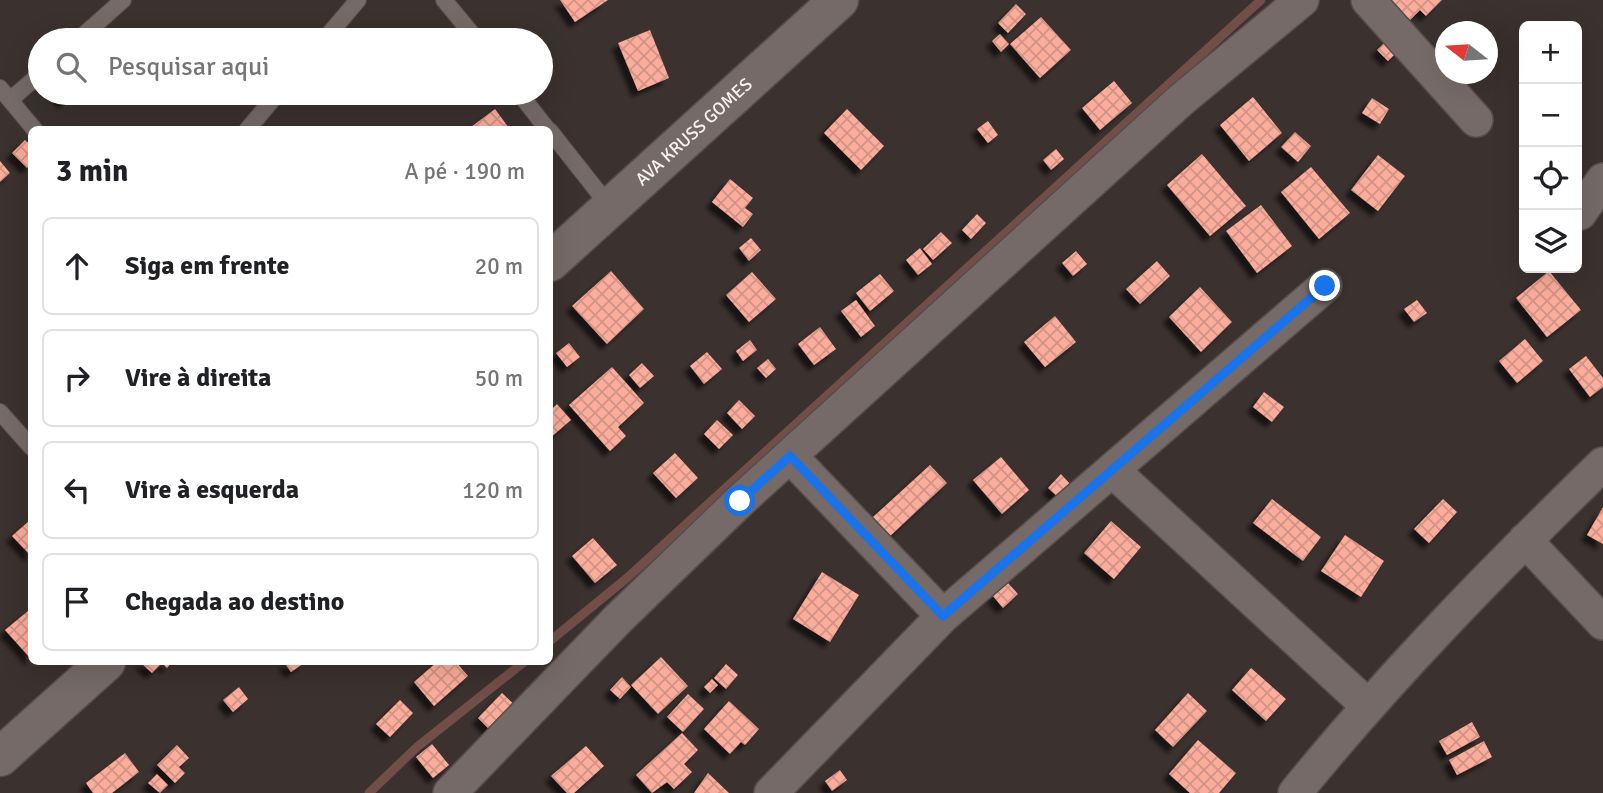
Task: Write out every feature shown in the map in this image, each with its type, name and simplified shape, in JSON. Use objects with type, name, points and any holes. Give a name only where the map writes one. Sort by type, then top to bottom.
[{"type":"street","name":"AVA KRUSS GOMES","points":[[553,259],[839,0]]},
{"type":"street","points":[[450,793],[618,619],[790,456],[1181,100],[1302,0]]},
{"type":"street","points":[[1368,0],[1476,120]]},
{"type":"street","points":[[1582,210],[1603,180]]},
{"type":"street","points":[[771,793],[943,616],[1325,286]]},
{"type":"street","points":[[790,456],[943,616]]},
{"type":"street","points":[[1295,793],[1367,705],[1525,540],[1603,464]]},
{"type":"street","points":[[1112,470],[1367,705]]},
{"type":"street","points":[[1525,540],[1603,623]]},
{"type":"street","points":[[8,745],[102,665]]},
{"type":"lane","points":[[92,28],[123,0]]},
{"type":"lane","points":[[334,28],[358,0]]},
{"type":"lane","points":[[444,0],[467,28]]},
{"type":"lane","points":[[28,81],[5,94],[32,126]]},
{"type":"lane","points":[[250,126],[268,105]]},
{"type":"lane","points":[[529,105],[546,126]]},
{"type":"lane","points":[[553,135],[611,207]]},
{"type":"lane","points":[[0,412],[28,444]]},
{"type":"building","points":[[560,0],[608,0],[575,22]]},
{"type":"building","points":[[1390,0],[1442,0],[1426,16],[1420,10],[1410,20]]},
{"type":"building","points":[[1016,4],[1026,14],[1008,33],[998,23]]},
{"type":"building","points":[[1041,17],[1071,50],[1040,78],[1010,44]]},
{"type":"building","points":[[650,30],[669,78],[638,91],[618,43]]},
{"type":"building","points":[[1000,34],[1009,44],[1001,52],[992,41]]},
{"type":"building","points":[[1390,37],[1401,48],[1388,61],[1377,50]]},
{"type":"building","points":[[1114,81],[1132,103],[1100,130],[1082,108]]},
{"type":"building","points":[[1253,97],[1282,133],[1249,161],[1220,125]]},
{"type":"building","points":[[1372,98],[1389,109],[1380,124],[1362,113]]},
{"type":"building","points":[[495,109],[508,126],[472,126]]},
{"type":"building","points":[[847,109],[884,146],[861,170],[824,133]]},
{"type":"building","points":[[988,121],[998,135],[988,143],[977,129]]},
{"type":"building","points":[[1295,132],[1311,146],[1298,162],[1281,147]]},
{"type":"building","points":[[25,140],[28,143],[28,167],[27,168],[12,153]]},
{"type":"building","points":[[1056,149],[1064,159],[1051,170],[1043,160]]},
{"type":"building","points":[[1202,154],[1246,206],[1210,236],[1167,185]]},
{"type":"building","points":[[1378,155],[1405,176],[1378,211],[1351,190]]},
{"type":"building","points":[[0,161],[10,173],[0,182]]},
{"type":"building","points":[[1311,167],[1350,213],[1319,239],[1281,192]]},
{"type":"building","points":[[730,179],[753,198],[745,208],[753,214],[743,227],[712,202]]},
{"type":"building","points":[[1261,205],[1292,246],[1257,273],[1226,231]]},
{"type":"building","points":[[977,214],[986,223],[971,239],[962,230]]},
{"type":"building","points":[[941,232],[952,243],[933,260],[923,249]]},
{"type":"building","points":[[751,238],[761,250],[749,261],[739,248]]},
{"type":"building","points":[[920,248],[932,264],[918,275],[906,260]]},
{"type":"building","points":[[1076,251],[1087,264],[1073,276],[1062,263]]},
{"type":"building","points":[[1157,261],[1170,276],[1140,304],[1126,289]]},
{"type":"building","points":[[611,271],[644,309],[607,344],[572,306]]},
{"type":"building","points":[[752,272],[776,299],[749,322],[726,295]]},
{"type":"building","points":[[1547,273],[1551,273],[1581,310],[1547,337],[1516,298]]},
{"type":"building","points":[[880,274],[894,291],[870,311],[856,293]]},
{"type":"building","points":[[1200,287],[1232,322],[1201,352],[1169,317]]},
{"type":"building","points":[[856,300],[875,326],[861,337],[841,311]]},
{"type":"building","points":[[1417,300],[1427,313],[1414,322],[1404,309]]},
{"type":"building","points":[[1055,316],[1076,342],[1045,367],[1024,342]]},
{"type":"building","points":[[820,327],[836,349],[814,365],[798,344]]},
{"type":"building","points":[[1525,339],[1543,361],[1517,383],[1499,361]]},
{"type":"building","points":[[750,340],[757,350],[743,361],[736,351]]},
{"type":"building","points":[[569,343],[580,357],[567,367],[556,353]]},
{"type":"building","points":[[707,352],[722,369],[704,384],[690,366]]},
{"type":"building","points":[[1586,356],[1603,378],[1603,387],[1590,397],[1569,369]]},
{"type":"building","points":[[768,359],[776,369],[766,378],[757,368]]},
{"type":"building","points":[[642,363],[654,376],[640,388],[629,375]]},
{"type":"building","points":[[612,367],[644,403],[618,427],[626,436],[610,451],[569,405]]},
{"type":"building","points":[[1264,392],[1284,407],[1272,422],[1253,407]]},
{"type":"building","points":[[739,400],[755,416],[742,429],[727,413]]},
{"type":"building","points":[[557,404],[571,420],[553,435],[553,408]]},
{"type":"building","points":[[717,420],[733,435],[719,449],[704,434]]},
{"type":"building","points":[[675,453],[698,478],[676,498],[653,473]]},
{"type":"building","points":[[1001,457],[1029,490],[1002,514],[973,480]]},
{"type":"building","points":[[930,465],[947,483],[889,537],[872,518]]},
{"type":"building","points":[[1061,474],[1072,486],[1060,499],[1048,488]]},
{"type":"building","points":[[1272,499],[1321,537],[1303,561],[1253,523]]},
{"type":"building","points":[[1443,499],[1457,512],[1429,543],[1414,529]]},
{"type":"building","points":[[1603,507],[1603,544],[1587,535]]},
{"type":"building","points":[[1111,521],[1141,547],[1114,579],[1084,553]]},
{"type":"building","points":[[28,522],[28,553],[12,536]]},
{"type":"building","points":[[1345,535],[1384,561],[1361,597],[1321,571]]},
{"type":"building","points":[[593,538],[617,565],[595,583],[572,556]]},
{"type":"building","points":[[822,572],[859,595],[830,642],[793,619]]},
{"type":"building","points":[[1008,583],[1018,594],[1003,608],[993,596]]},
{"type":"building","points":[[28,611],[28,656],[5,630]]},
{"type":"building","points":[[661,657],[688,686],[658,714],[631,685]]},
{"type":"building","points":[[726,664],[738,675],[726,689],[714,678]]},
{"type":"building","points":[[143,665],[160,665],[152,673]]},
{"type":"building","points":[[286,665],[302,665],[291,672]]},
{"type":"building","points":[[434,665],[459,665],[468,676],[434,706],[414,682]]},
{"type":"building","points":[[1251,668],[1286,699],[1266,721],[1232,690]]},
{"type":"building","points":[[622,677],[631,687],[620,699],[610,690]]},
{"type":"building","points":[[712,679],[718,685],[710,693],[704,687]]},
{"type":"building","points":[[239,687],[248,699],[233,712],[223,700]]},
{"type":"building","points":[[502,693],[517,707],[492,732],[478,718]]},
{"type":"building","points":[[1188,693],[1207,711],[1173,747],[1155,730]]},
{"type":"building","points":[[688,694],[704,709],[683,732],[667,717]]},
{"type":"building","points":[[400,700],[413,713],[390,737],[376,724]]},
{"type":"building","points":[[729,701],[759,729],[745,745],[741,742],[730,754],[704,729]]},
{"type":"building","points":[[1472,722],[1480,737],[1447,755],[1439,741]]},
{"type":"building","points":[[682,733],[698,750],[684,764],[692,772],[674,789],[667,782],[652,793],[636,775]]},
{"type":"building","points":[[1198,740],[1236,773],[1219,793],[1190,793],[1169,774]]},
{"type":"building","points":[[1484,741],[1492,757],[1457,775],[1449,760]]},
{"type":"building","points":[[432,744],[449,765],[433,778],[416,757]]},
{"type":"building","points":[[177,745],[189,758],[179,767],[185,773],[175,783],[157,765]]},
{"type":"building","points":[[586,746],[604,766],[574,793],[567,793],[551,776]]},
{"type":"building","points":[[125,753],[139,772],[112,793],[93,793],[86,783]]},
{"type":"building","points":[[840,770],[847,780],[832,791],[825,781]]},
{"type":"building","points":[[708,773],[729,793],[694,793]]},
{"type":"building","points":[[157,774],[168,785],[160,793],[148,783]]},
{"type":"waterway","points":[[553,639],[627,578],[1261,0]]},
{"type":"waterway","points":[[369,793],[417,747],[520,665]]},
{"type":"route","points":[[740,501],[790,456],[943,616],[1325,286]]}]
